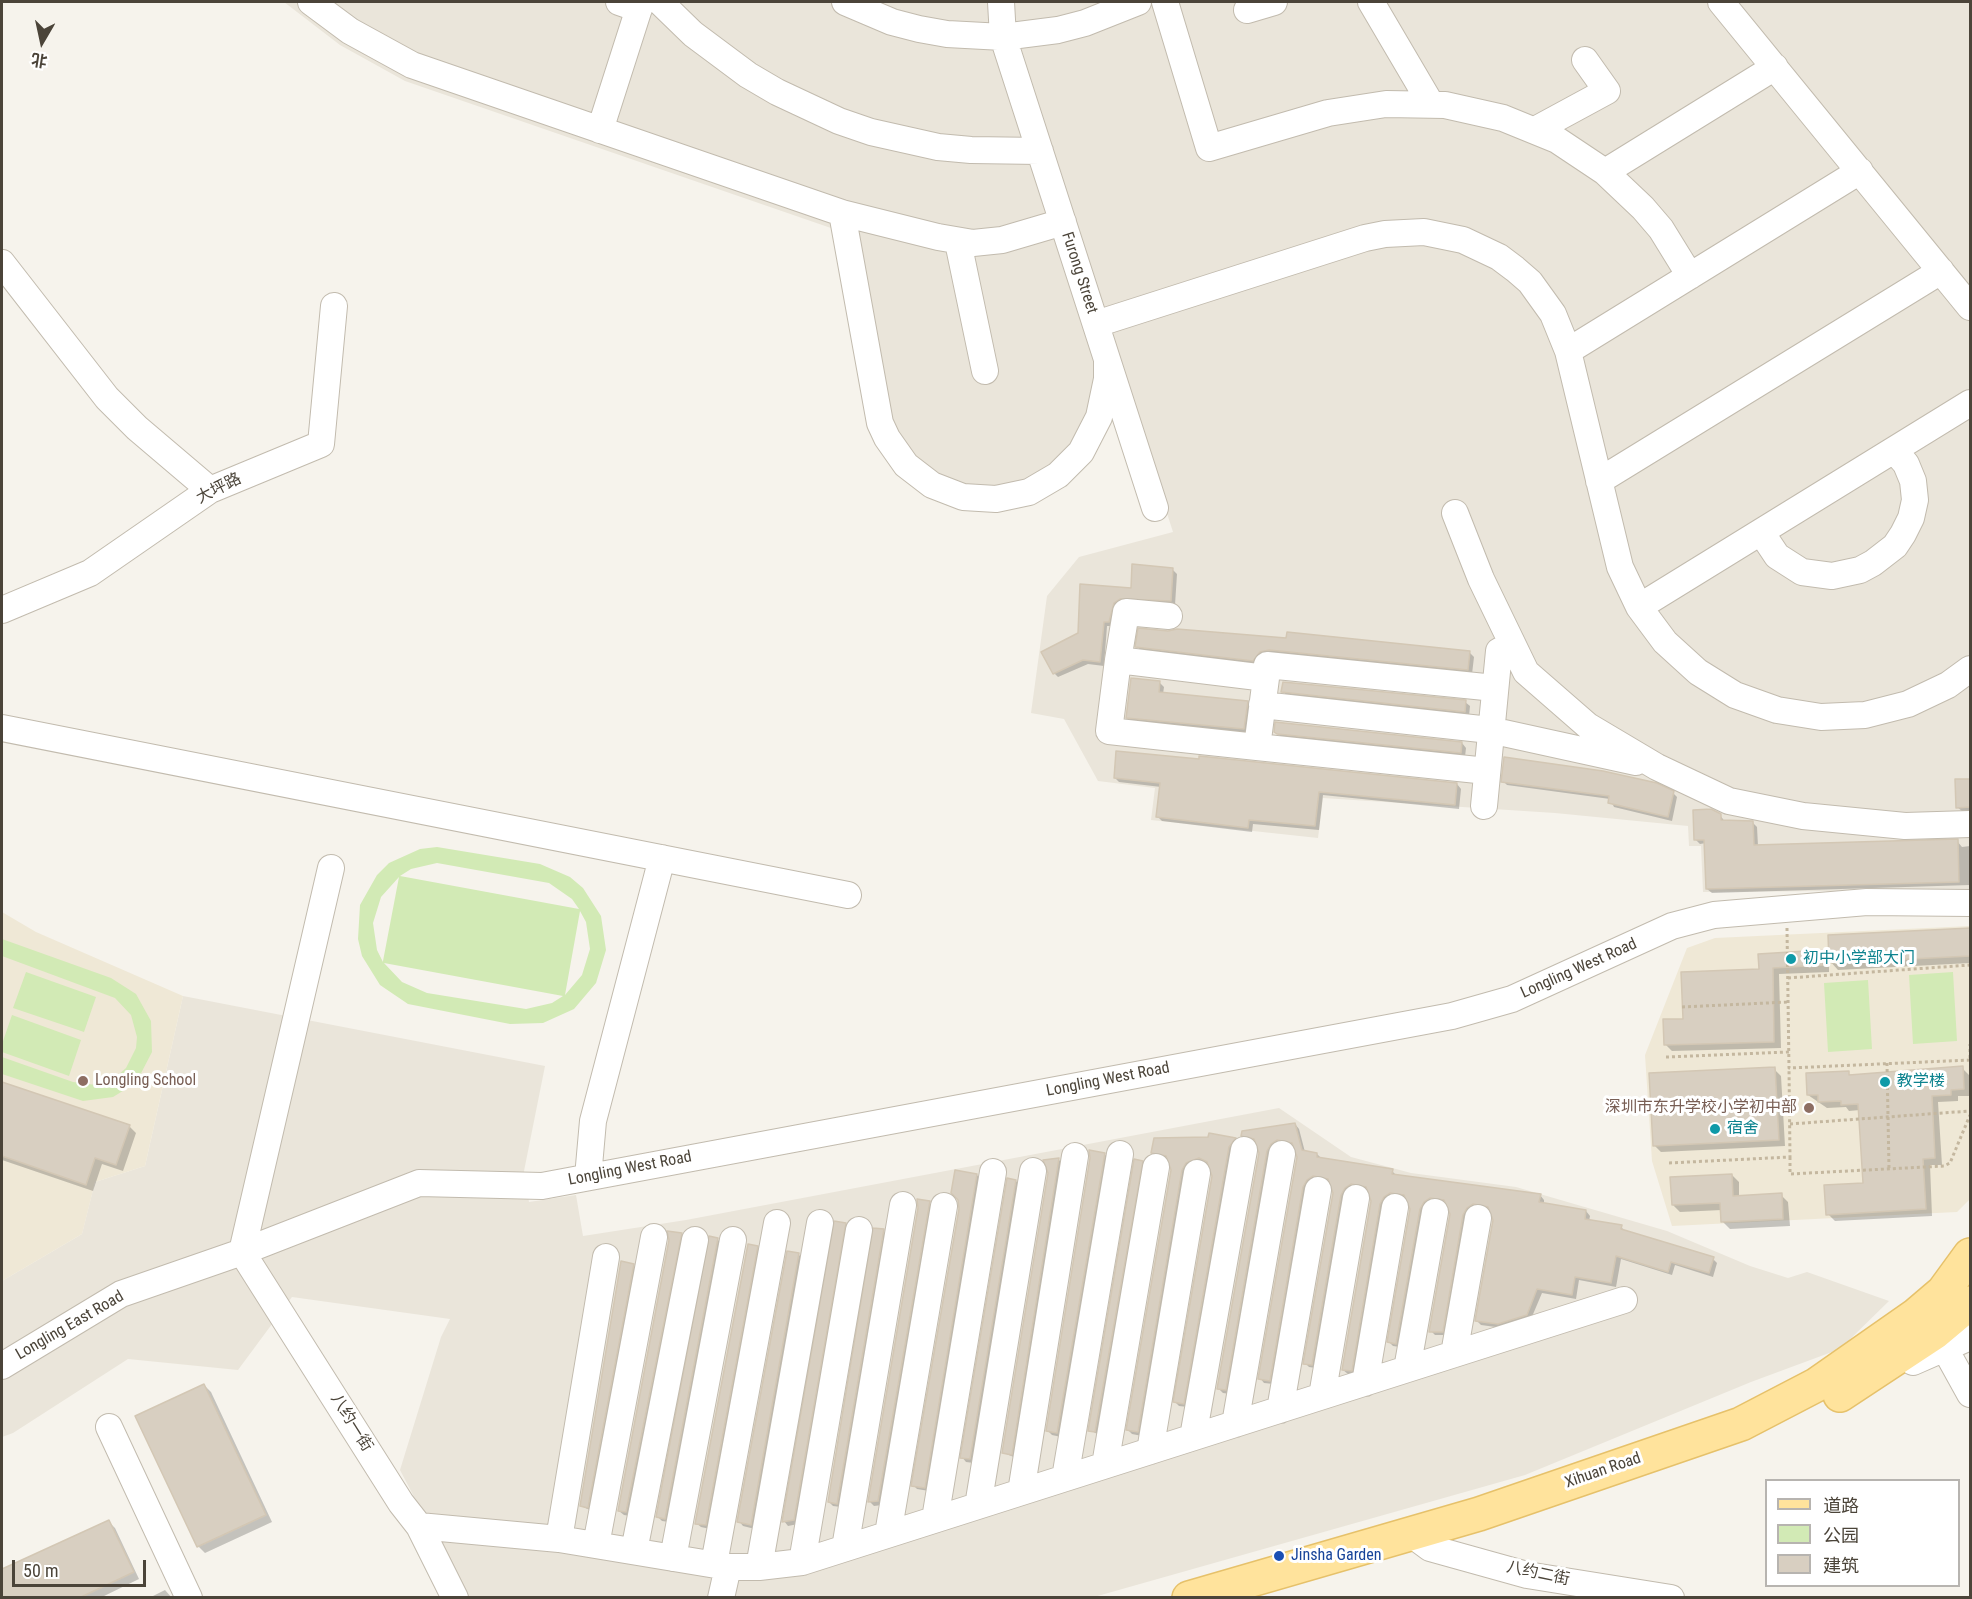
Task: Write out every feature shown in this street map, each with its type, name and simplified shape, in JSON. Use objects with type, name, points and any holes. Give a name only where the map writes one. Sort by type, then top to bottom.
[{"type":"main road","name":"Xihuan Road","points":[[1189,1598],[1420,1541],[1479,1514],[1750,1419],[1816,1385],[1916,1315],[1943,1292],[1971,1255]]},
{"type":"main road","name":"Xihuan Road","points":[[1234,1598],[1745,1444],[1828,1403],[1934,1333],[1971,1303]]},
{"type":"street","points":[[311,2],[350,31],[412,66],[842,213],[958,242],[1002,240],[1063,222]]},
{"type":"street","points":[[845,2],[865,12],[919,29],[947,34],[1003,37],[1058,30],[1085,23],[1138,2]]},
{"type":"street","name":"Furong Street","points":[[1001,2],[1003,37],[1155,508]]},
{"type":"street","points":[[1165,2],[1209,148],[1328,113],[1386,104],[1431,104],[1474,110],[1535,130],[1581,154],[1605,172],[1655,222],[1690,276]]},
{"type":"street","points":[[1247,10],[1274,2]]},
{"type":"street","points":[[1371,2],[1431,104]]},
{"type":"street","points":[[1721,2],[1971,307]]},
{"type":"street","points":[[600,130],[640,3],[693,34],[748,75],[787,98],[839,121],[904,140],[938,147],[1040,151]]},
{"type":"street","points":[[1535,130],[1607,91],[1585,60]]},
{"type":"street","points":[[1605,172],[1775,68]]},
{"type":"street","points":[[1568,351],[1860,171]]},
{"type":"street","points":[[842,213],[880,423],[887,438],[906,465],[932,485],[963,497],[996,499],[1029,492],[1058,476],[1081,452],[1099,417],[1104,399],[1107,360]]},
{"type":"street","points":[[1096,324],[1365,238],[1385,234],[1424,232],[1463,240],[1481,247],[1515,269],[1548,306],[1568,351],[1620,567],[1639,607],[1665,642],[1698,672],[1736,695],[1777,710],[1821,717],[1865,715],[1908,704],[1948,685],[1971,669]]},
{"type":"street","points":[[958,242],[985,371]]},
{"type":"street","points":[[2,263],[107,398],[137,428],[210,490]]},
{"type":"street","points":[[1599,481],[1941,271]]},
{"type":"street","name":"大坪路","points":[[2,610],[90,573],[210,490],[321,444],[334,306]]},
{"type":"street","points":[[1639,607],[1971,403]]},
{"type":"street","points":[[1761,532],[1777,556],[1802,572],[1832,576],[1860,570],[1873,563],[1895,546],[1903,534],[1913,509],[1913,481],[1906,464],[1894,450]]},
{"type":"street","points":[[1455,513],[1481,579],[1526,672],[1588,726],[1657,767],[1729,801],[1803,816],[1905,826],[1971,824]]},
{"type":"street","points":[[1169,615],[1126,612],[1109,731],[1487,771]]},
{"type":"street","points":[[1484,806],[1499,651]]},
{"type":"street","points":[[1118,660],[1266,678]]},
{"type":"street","points":[[1257,747],[1267,665],[1495,688]]},
{"type":"street","points":[[1262,705],[1491,730],[1657,767]]},
{"type":"street","points":[[2,728],[848,895]]},
{"type":"street","points":[[588,1177],[594,1121],[662,858]]},
{"type":"street","points":[[242,1252],[331,868]]},
{"type":"street","name":"Longling West Road","points":[[242,1252],[419,1183],[542,1186],[1452,1016],[1512,999],[1672,926],[1714,915],[1867,902],[1971,903]]},
{"type":"street","points":[[1193,1437],[1244,1150]]},
{"type":"street","points":[[1065,1478],[1120,1154]]},
{"type":"street","points":[[1234,1424],[1282,1154]]},
{"type":"street","points":[[1021,1492],[1075,1156]]},
{"type":"street","points":[[1105,1465],[1156,1167]]},
{"type":"street","points":[[978,1506],[1033,1171]]},
{"type":"street","points":[[935,1519],[993,1172]]},
{"type":"street","points":[[1150,1451],[1197,1173]]},
{"type":"street","points":[[1280,1410],[1318,1190]]},
{"type":"street","points":[[1322,1396],[1356,1198]]},
{"type":"street","points":[[845,1548],[903,1205]]},
{"type":"street","points":[[888,1534],[944,1206]]},
{"type":"street","points":[[1365,1383],[1395,1207]]},
{"type":"street","points":[[1407,1369],[1435,1212]]},
{"type":"street","points":[[1455,1354],[1478,1218]]},
{"type":"street","points":[[721,1598],[721,1566],[777,1222]]},
{"type":"street","points":[[759,1568],[820,1223]]},
{"type":"street","points":[[802,1562],[859,1230]]},
{"type":"street","points":[[596,1545],[654,1237]]},
{"type":"street","points":[[673,1558],[733,1239]]},
{"type":"street","points":[[634,1551],[695,1240]]},
{"type":"street","name":"Longling East Road","points":[[2,1366],[121,1294],[242,1252]]},
{"type":"street","name":"八约一街","points":[[242,1252],[401,1503],[419,1526],[455,1598]]},
{"type":"street","points":[[559,1539],[606,1257]]},
{"type":"street","points":[[419,1526],[559,1539],[721,1566],[759,1568],[802,1562],[1624,1300]]},
{"type":"street","points":[[1828,1403],[1944,1347],[1971,1337]]},
{"type":"street","points":[[1944,1347],[1971,1394]]},
{"type":"street","points":[[109,1426],[189,1598]]},
{"type":"street","name":"八约二街","points":[[1420,1541],[1527,1575],[1671,1598]]},
{"type":"path","points":[[1787,927],[1790,1174],[1944,1166],[1950,1163],[1971,1113],[1790,1124]]},
{"type":"path","points":[[1788,978],[1971,965]]},
{"type":"path","points":[[1682,1006],[1788,1002]]},
{"type":"path","points":[[1789,1068],[1970,1059],[1971,1044]]},
{"type":"path","points":[[1666,1057],[1789,1052]]},
{"type":"path","points":[[1887,1063],[1890,1169]]},
{"type":"path","points":[[1670,1163],[1790,1157]]},
{"type":"shaded area","points":[[284,2],[1113,2],[1082,13],[1003,27],[1096,361],[1096,378],[1089,414],[1072,445],[1038,475],[1010,486],[966,486],[938,476],[914,458],[890,420],[857,237],[405,81],[340,45]]},
{"type":"shaded area","points":[[1157,2],[1970,2],[1970,890],[1703,892],[1701,846],[1689,846],[1688,826],[1555,813],[1323,798],[1318,838],[1151,820],[1155,788],[1098,781],[1064,719],[1031,713],[1047,596],[1079,557],[1173,532],[1017,47],[1142,11]]},
{"type":"shaded area","name":"Longling School","points":[[2,912],[36,932],[183,996],[145,1166],[95,1182],[82,1234],[2,1281]]},
{"type":"shaded area","name":"深圳市东升学校小学初中部","points":[[1970,926],[1970,1199],[1957,1212],[1672,1226],[1652,1161],[1645,1055],[1687,948],[1715,938]]},
{"type":"shaded area","points":[[183,996],[545,1066],[524,1171],[529,1202],[576,1195],[583,1236],[686,1220],[1279,1108],[1351,1157],[1411,1173],[1516,1187],[1667,1231],[1750,1266],[1788,1278],[1807,1272],[1889,1301],[1840,1349],[1751,1382],[1525,1475],[1094,1597],[467,1598],[400,1470],[441,1337],[450,1319],[292,1297],[238,1370],[128,1359],[13,1433],[2,1437],[2,1281],[82,1234],[95,1182],[145,1166]]},
{"type":"green space","points":[[437,847],[540,864],[570,877],[583,888],[601,916],[606,950],[596,983],[574,1009],[543,1023],[510,1024],[408,1004],[380,985],[362,956],[358,939],[360,905],[377,875],[389,863],[420,849]],"holes":[[[437,863],[549,883],[572,899],[579,909],[400,876],[411,869]],[[399,877],[383,962],[377,950],[373,923],[381,897]],[[580,911],[586,922],[590,949],[582,975],[565,995]],[[384,963],[563,996],[552,1003],[526,1009],[427,993],[402,982]]]},
{"type":"green space","points":[[2,939],[111,978],[136,994],[151,1021],[152,1052],[138,1079],[113,1097],[83,1101],[2,1074],[2,1057],[73,1082],[96,1085],[117,1076],[126,1068],[136,1048],[137,1037],[131,1015],[115,998],[2,956]]},
{"type":"green space","points":[[26,972],[96,997],[84,1032],[13,1008]]},
{"type":"green space","points":[[1953,972],[1957,1041],[1913,1044],[1909,975]]},
{"type":"green space","points":[[1868,980],[1872,1049],[1828,1052],[1824,983]]},
{"type":"green space","points":[[12,1015],[81,1040],[69,1076],[2,1052],[2,1044]]},
{"type":"building","points":[[1132,564],[1173,568],[1171,601],[1120,599],[1114,603],[1109,622],[1104,622],[1100,662],[1083,660],[1053,674],[1041,652],[1078,633],[1080,584],[1131,588]]},
{"type":"building","points":[[1138,628],[1286,638],[1287,632],[1470,651],[1468,670],[1269,650],[1260,652],[1253,661],[1135,647]]},
{"type":"building","points":[[1131,678],[1160,681],[1159,692],[1248,701],[1244,729],[1126,718]]},
{"type":"building","points":[[1283,682],[1466,700],[1465,712],[1281,692]]},
{"type":"building","points":[[1275,722],[1462,742],[1461,753],[1277,734],[1274,732]]},
{"type":"building","points":[[1116,751],[1199,759],[1199,756],[1457,783],[1455,805],[1319,792],[1315,826],[1249,820],[1248,828],[1156,817],[1160,783],[1114,778]]},
{"type":"building","points":[[1504,757],[1603,771],[1657,783],[1674,791],[1668,817],[1608,803],[1609,796],[1501,782]]},
{"type":"building","points":[[1955,779],[1971,779],[1971,807],[1956,808]]},
{"type":"building","points":[[1711,809],[1721,814],[1721,820],[1753,821],[1754,845],[1958,839],[1959,882],[1706,889],[1704,840],[1694,840],[1693,810]]},
{"type":"building","points":[[1971,928],[1971,956],[1829,963],[1828,935]]},
{"type":"building","points":[[1822,950],[1823,965],[1773,968],[1774,1042],[1664,1045],[1663,1019],[1683,1019],[1681,972],[1759,969],[1758,954]]},
{"type":"building","points":[[1963,1066],[1964,1089],[1951,1090],[1951,1095],[1932,1096],[1935,1158],[1923,1159],[1926,1209],[1826,1215],[1824,1185],[1863,1183],[1858,1104],[1841,1105],[1841,1101],[1818,1102],[1818,1095],[1807,1095],[1806,1073],[1849,1071],[1849,1075]]},
{"type":"building","points":[[1775,1067],[1779,1140],[1653,1146],[1649,1073]]},
{"type":"building","points":[[2,1082],[130,1125],[116,1165],[95,1158],[86,1185],[2,1156]]},
{"type":"building","points":[[1295,1123],[1302,1150],[1317,1153],[1317,1157],[1393,1169],[1392,1174],[1541,1194],[1539,1202],[1586,1210],[1585,1219],[1622,1225],[1621,1229],[1714,1257],[1709,1273],[1671,1262],[1668,1272],[1616,1256],[1611,1283],[1575,1277],[1572,1295],[1537,1289],[1527,1315],[1498,1324],[1475,1321],[1493,1220],[1488,1207],[1473,1204],[1463,1215],[1443,1332],[1429,1332],[1450,1214],[1444,1200],[1430,1198],[1420,1209],[1396,1344],[1387,1342],[1410,1209],[1404,1195],[1390,1193],[1380,1204],[1352,1371],[1342,1370],[1371,1201],[1366,1187],[1351,1184],[1341,1195],[1312,1365],[1303,1364],[1333,1193],[1328,1179],[1313,1176],[1303,1187],[1270,1381],[1258,1379],[1297,1157],[1292,1143],[1277,1140],[1267,1151],[1226,1390],[1217,1389],[1259,1153],[1254,1139],[1241,1136],[1242,1131]]},
{"type":"building","points":[[1209,1133],[1236,1138],[1229,1147],[1184,1404],[1173,1402],[1212,1176],[1207,1162],[1199,1158],[1186,1163],[1182,1170],[1138,1432],[1126,1430],[1171,1170],[1166,1156],[1151,1153],[1154,1138],[1208,1137]]},
{"type":"building","points":[[1089,1150],[1105,1153],[1057,1433],[1046,1431],[1090,1158]]},
{"type":"building","points":[[1059,1158],[1012,1455],[1002,1453],[1048,1173],[1043,1160]]},
{"type":"building","points":[[1134,1159],[1143,1161],[1095,1432],[1088,1431]]},
{"type":"building","points":[[955,1170],[977,1174],[925,1488],[911,1486],[959,1209],[958,1200],[951,1193]]},
{"type":"building","points":[[1732,1174],[1733,1196],[1782,1193],[1783,1219],[1721,1222],[1720,1203],[1672,1205],[1670,1177]]},
{"type":"building","points":[[1007,1178],[1016,1180],[970,1459],[960,1458]]},
{"type":"building","points":[[917,1199],[930,1201],[878,1501],[868,1502],[918,1208]]},
{"type":"building","points":[[834,1221],[846,1223],[794,1520],[782,1522]]},
{"type":"building","points":[[873,1228],[884,1229],[837,1504],[828,1502]]},
{"type":"building","points":[[667,1231],[682,1233],[626,1512],[618,1511],[669,1240]]},
{"type":"building","points":[[709,1236],[718,1238],[665,1519],[656,1517]]},
{"type":"building","points":[[748,1244],[758,1246],[706,1525],[695,1524]]},
{"type":"building","points":[[787,1251],[799,1253],[751,1525],[737,1522]]},
{"type":"building","points":[[621,1261],[634,1264],[588,1508],[580,1506]]},
{"type":"building","points":[[204,1384],[266,1515],[197,1547],[135,1416]]},
{"type":"building","points":[[109,1520],[134,1572],[79,1598],[2,1598],[2,1569]]},
{"type":"place","name":"初中小学部大门","points":[[1791,959]]},
{"type":"place","name":"Longling School","points":[[83,1081]]},
{"type":"place","name":"教学楼","points":[[1885,1082]]},
{"type":"place","name":"深圳市东升学校小学初中部","points":[[1809,1108]]},
{"type":"place","name":"宿舍","points":[[1715,1129]]},
{"type":"place","name":"Jinsha Garden","points":[[1279,1556]]}]
